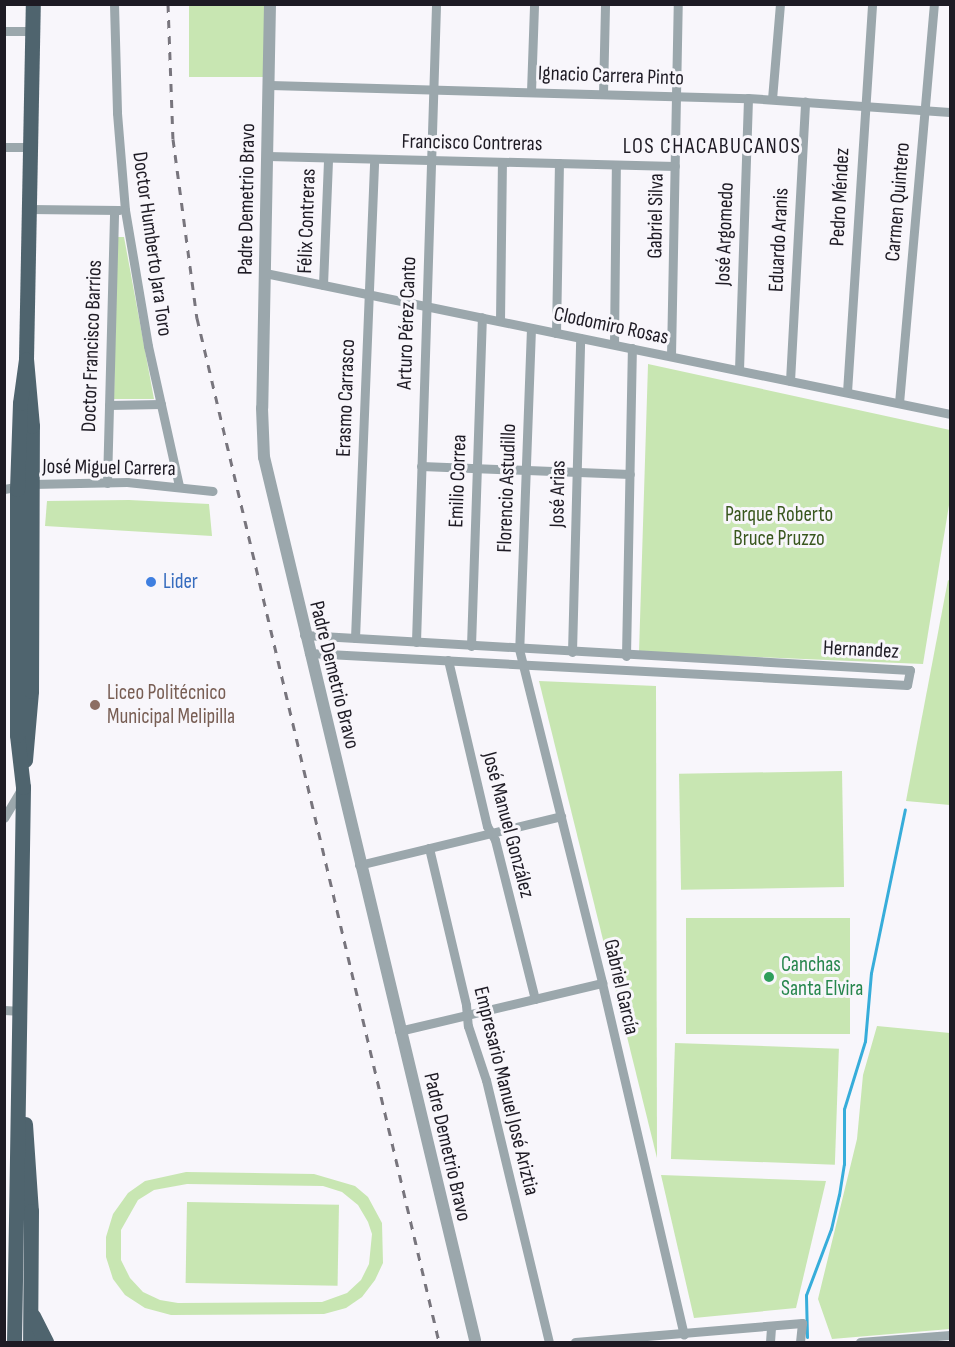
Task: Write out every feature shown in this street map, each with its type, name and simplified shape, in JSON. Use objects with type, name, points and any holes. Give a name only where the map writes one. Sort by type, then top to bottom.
[{"type":"main road","points":[[14,1342],[21,1094],[23,787],[23,767],[17,735],[32,484],[26,359],[33,4]]},
{"type":"main road","points":[[18,690],[11,489],[26,359]]},
{"type":"main road","points":[[21,1094],[29,1166],[30,1342]]},
{"type":"main road","points":[[30,1307],[46,1342]]},
{"type":"street","name":"Doctor Humberto Jara Toro","points":[[114,4],[117,113],[125,210],[161,404],[179,486]]},
{"type":"street","name":"Padre Demetrio Bravo","points":[[270,4],[264,449],[304,635],[399,1031],[477,1341]]},
{"type":"street","name":"Arturo Pérez Canto","points":[[416,642],[436,4]]},
{"type":"street","points":[[531,92],[534,4]]},
{"type":"street","points":[[603,94],[605,4]]},
{"type":"street","name":"Gabriel Silva","points":[[671,356],[678,4]]},
{"type":"street","points":[[772,99],[780,4]]},
{"type":"street","name":"Pedro Méndez","points":[[847,392],[872,4]]},
{"type":"street","name":"Carmen Quintero","points":[[899,403],[933,4]]},
{"type":"street","points":[[4,31],[32,31]]},
{"type":"street","name":"Ignacio Carrera Pinto","points":[[270,85],[748,98],[951,112]]},
{"type":"street","name":"José Argomedo","points":[[739,370],[748,98]]},
{"type":"street","name":"Eduardo Aranis","points":[[790,381],[805,101]]},
{"type":"street","points":[[4,147],[30,147]]},
{"type":"street","name":"Francisco Contreras","points":[[268,156],[675,166]]},
{"type":"street","name":"Félix Contreras","points":[[323,285],[328,158]]},
{"type":"street","name":"Erasmo Carrasco","points":[[355,638],[374,159]]},
{"type":"street","points":[[500,321],[502,162]]},
{"type":"street","points":[[556,333],[559,163]]},
{"type":"street","points":[[614,344],[616,165]]},
{"type":"street","points":[[29,209],[125,210]]},
{"type":"street","name":"Doctor Francisco Barrios","points":[[107,483],[114,210]]},
{"type":"street","name":"Clodomiro Rosas","points":[[265,273],[951,414]]},
{"type":"street","name":"Emilio Correa","points":[[471,646],[482,317]]},
{"type":"street","name":"Florencio Astudillo","points":[[519,649],[531,328]]},
{"type":"street","name":"José Arias","points":[[572,652],[580,338]]},
{"type":"street","points":[[626,656],[632,348]]},
{"type":"street","points":[[109,405],[161,404]]},
{"type":"street","points":[[421,466],[630,474]]},
{"type":"street","name":"José Miguel Carrera","points":[[11,489],[32,484],[107,483],[179,486],[213,491]]},
{"type":"street","name":"Hernandez","points":[[304,635],[626,656],[910,670],[907,685],[309,653]]},
{"type":"street","name":"Gabriel García","points":[[519,649],[603,983],[684,1335]]},
{"type":"street","name":"José Manuel González","points":[[448,660],[535,999]]},
{"type":"street","points":[[4,818],[23,787]]},
{"type":"street","points":[[359,865],[561,816]]},
{"type":"street","name":"Empresario Manuel José Ariztia","points":[[429,848],[467,1015],[549,1342]]},
{"type":"street","points":[[399,1031],[603,983]]},
{"type":"street","points":[[4,1010],[21,1011]]},
{"type":"street","points":[[575,1342],[684,1335],[802,1323],[800,1342]]},
{"type":"street","points":[[770,1342],[771,1326]]},
{"type":"street","points":[[861,1342],[951,1335]]},
{"type":"green space","points":[[189,5],[274,5],[274,77],[189,77]]},
{"type":"green space","points":[[117,237],[124,237],[154,399],[114,399]]},
{"type":"green space","name":"Parque Roberto Bruce Pruzzo","points":[[648,364],[950,430],[950,499],[923,664],[639,652]]},
{"type":"green space","points":[[129,500],[209,504],[212,536],[45,526],[47,501]]},
{"type":"green space","points":[[948,580],[950,581],[950,805],[906,801]]},
{"type":"green space","points":[[539,681],[656,686],[657,1158]]},
{"type":"green space","points":[[842,771],[844,887],[681,890],[679,774]]},
{"type":"green space","name":"Canchas Santa Elvira","points":[[686,918],[850,918],[850,1034],[686,1034]]},
{"type":"green space","points":[[877,1026],[950,1033],[950,1329],[832,1339],[818,1299],[857,1139],[863,1075]]},
{"type":"green space","name":"Canchas Santa Elvira","points":[[675,1043],[839,1049],[835,1165],[671,1159]]},
{"type":"green space","points":[[186,1172],[314,1174],[355,1186],[368,1197],[382,1223],[383,1263],[375,1280],[362,1297],[346,1308],[324,1314],[171,1315],[145,1308],[125,1295],[113,1279],[106,1257],[106,1237],[113,1214],[128,1193],[145,1181]],"holes":[[[187,1184],[323,1186],[342,1192],[358,1205],[372,1234],[369,1264],[361,1280],[347,1293],[322,1302],[178,1303],[160,1300],[143,1292],[130,1278],[121,1260],[121,1230],[138,1200],[154,1190]]]},
{"type":"green space","points":[[661,1175],[826,1181],[796,1308],[694,1318]]},
{"type":"green space","points":[[187,1202],[339,1205],[338,1286],[186,1283]]},
{"type":"waterway","points":[[807,1337],[806,1295],[831,1229],[839,1195],[844,1164],[844,1109],[865,1041],[871,973],[905,809]]},
{"type":"railway","points":[[168,4],[173,139],[197,318],[439,1342]]},
{"type":"place","name":"Lider","points":[[151,582]]},
{"type":"place","name":"Liceo Politécnico Municipal Melipilla","points":[[95,705]]},
{"type":"place","name":"Canchas Santa Elvira","points":[[769,977]]},
{"type":"district","name":"LOS CHACABUCANOS","points":[[712,147]]}]
